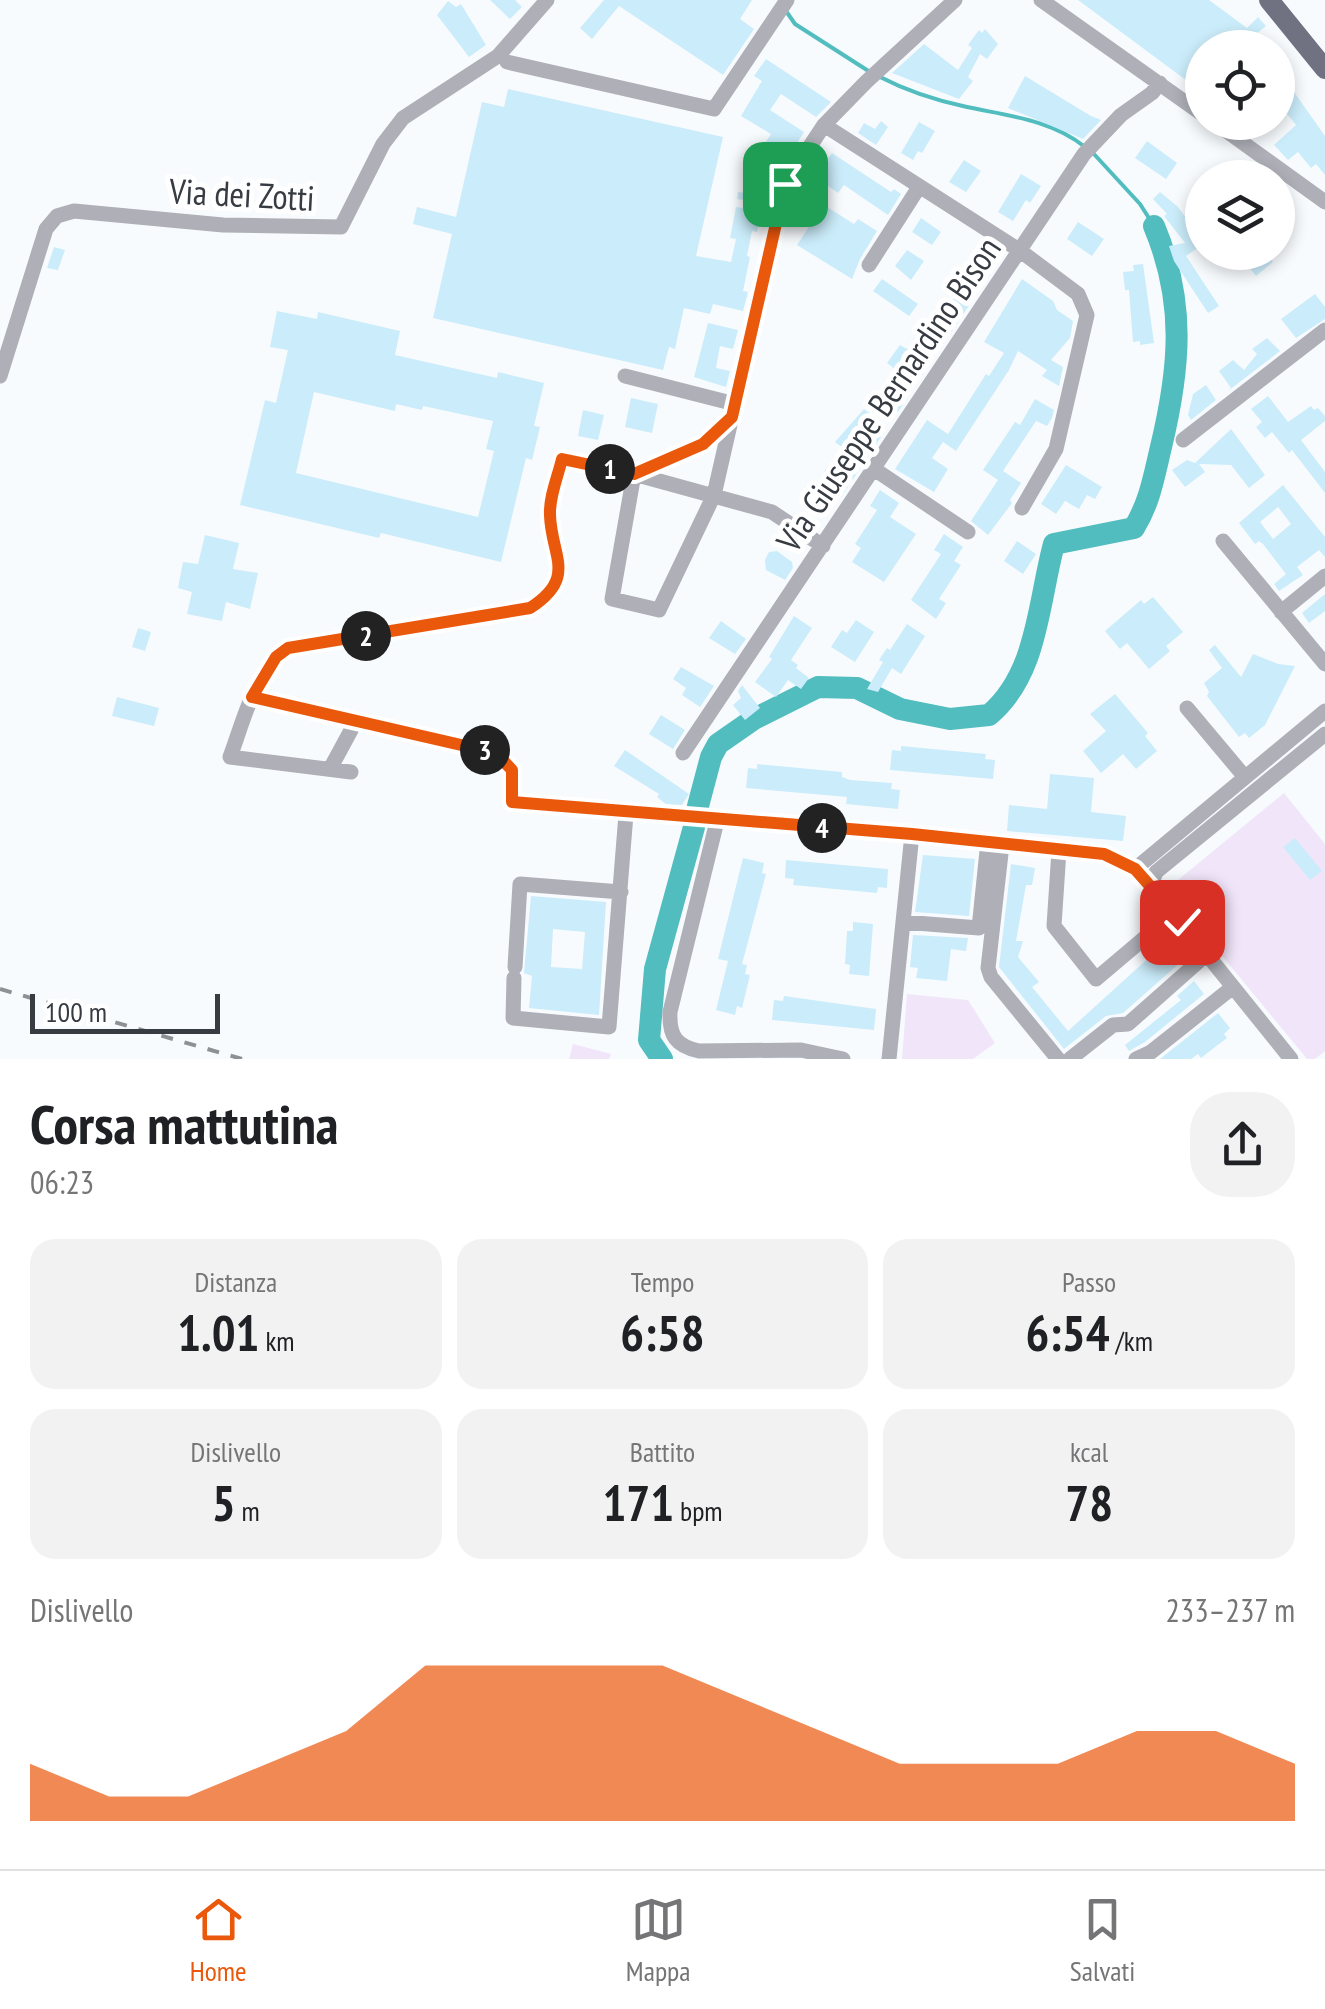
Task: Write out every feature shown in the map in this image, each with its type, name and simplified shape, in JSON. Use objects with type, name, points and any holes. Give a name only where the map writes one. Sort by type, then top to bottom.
[{"type":"main road","points":[[1268,0],[1325,68]]},
{"type":"street","name":"Via dei Zotti","points":[[0,376],[46,228],[57,216],[74,211],[223,225],[341,227],[384,144],[402,118],[498,56],[548,0]]},
{"type":"street","points":[[506,62],[714,109],[788,0]]},
{"type":"street","points":[[634,474],[612,599],[659,610],[714,495],[785,184],[824,125],[955,0]]},
{"type":"street","points":[[1040,0],[1185,101]]},
{"type":"street","name":"Via Giuseppe Bernardino Bison","points":[[683,753],[1090,149],[1120,115],[1160,83]]},
{"type":"street","points":[[824,125],[1019,250],[1078,294],[1086,315],[1056,449],[1022,508]]},
{"type":"street","points":[[1239,140],[1325,202]]},
{"type":"street","points":[[869,265],[919,186]]},
{"type":"street","points":[[1183,440],[1325,330]]},
{"type":"street","points":[[624,376],[733,410]]},
{"type":"street","points":[[634,474],[703,444],[733,410]]},
{"type":"street","points":[[351,772],[230,757],[252,697],[276,657],[288,648],[530,608],[544,599],[559,569],[550,514],[562,459],[634,474],[772,512],[823,546]]},
{"type":"street","points":[[874,470],[968,532]]},
{"type":"street","points":[[1223,541],[1325,664]]},
{"type":"street","points":[[1281,612],[1325,576]]},
{"type":"street","points":[[252,697],[496,753],[512,770],[512,802],[912,834],[1104,854],[1135,869],[1150,884],[1290,1059]]},
{"type":"street","points":[[1187,708],[1244,776]]},
{"type":"street","points":[[1135,869],[1325,711]]},
{"type":"street","points":[[330,769],[356,721]]},
{"type":"street","points":[[1150,884],[1156,872],[1325,734]]},
{"type":"street","points":[[620,892],[520,884],[512,1018],[610,1027],[626,814]]},
{"type":"street","points":[[716,821],[670,1012],[669,1028],[674,1040],[684,1048],[699,1051],[802,1050],[843,1059]]},
{"type":"street","points":[[889,1059],[912,834]]},
{"type":"street","points":[[903,922],[979,928],[995,843]]},
{"type":"street","points":[[995,843],[988,968],[1058,1059]]},
{"type":"street","points":[[1060,850],[1054,926],[1096,979],[1174,913]]},
{"type":"street","points":[[1070,1059],[1113,1025],[1128,1024],[1207,954]]},
{"type":"street","points":[[1136,1059],[1151,1052],[1233,988]]},
{"type":"shaded area","points":[[1284,793],[1325,844],[1325,1051],[1315,1059],[1307,1059],[1167,889]]},
{"type":"shaded area","points":[[907,994],[968,1000],[995,1043],[973,1059],[902,1059]]},
{"type":"shaded area","points":[[573,1044],[611,1054],[609,1059],[569,1059]]},
{"type":"building","points":[[490,0],[515,0],[522,7],[510,19]]},
{"type":"building","points":[[604,0],[752,0],[740,19],[754,29],[723,75],[619,6],[592,39],[580,28]]},
{"type":"building","points":[[1078,0],[1209,0],[1247,28],[1258,17],[1266,26],[1261,30],[1185,30],[1185,79]]},
{"type":"building","points":[[448,1],[456,7],[461,4],[486,45],[469,57],[437,15]]},
{"type":"building","points":[[985,29],[998,44],[987,59],[980,54],[968,77],[973,81],[959,99],[892,73],[924,44],[958,70],[972,48],[968,45],[979,30],[982,33]]},
{"type":"building","points":[[766,59],[831,102],[816,117],[781,94],[770,110],[804,132],[789,156],[779,150],[775,171],[770,170],[765,205],[762,204],[757,232],[752,231],[747,256],[750,257],[743,291],[748,292],[743,311],[713,304],[710,314],[684,308],[675,349],[669,347],[663,370],[433,318],[452,234],[413,224],[417,207],[456,217],[482,102],[504,107],[508,89],[723,137],[696,256],[731,262],[736,239],[730,238],[736,207],[743,208],[744,200],[737,199],[738,192],[746,193],[753,161],[771,134],[741,116],[762,81],[754,76]]},
{"type":"building","points":[[1025,76],[1101,120],[1083,139],[1008,108]]},
{"type":"building","points":[[1295,93],[1325,136],[1325,175],[1316,164],[1311,168],[1298,152],[1288,160],[1274,145],[1280,140],[1295,140]]},
{"type":"building","points":[[881,121],[888,127],[876,145],[858,133],[864,123],[875,129]]},
{"type":"building","points":[[919,122],[935,131],[913,160],[901,153]]},
{"type":"building","points":[[1147,141],[1177,163],[1166,179],[1135,158]]},
{"type":"building","points":[[832,153],[891,192],[894,189],[901,194],[888,215],[844,185],[838,193],[815,177]]},
{"type":"building","points":[[964,160],[981,171],[966,192],[949,182]]},
{"type":"building","points":[[1021,174],[1041,186],[1013,221],[998,212]]},
{"type":"building","points":[[802,191],[854,224],[858,219],[877,231],[852,279],[797,245],[816,216],[796,202]]},
{"type":"building","points":[[1160,192],[1185,216],[1185,243],[1164,216],[1167,214],[1153,199]]},
{"type":"building","points":[[921,218],[941,232],[932,245],[912,232]]},
{"type":"building","points":[[1078,222],[1104,239],[1092,256],[1067,239]]},
{"type":"building","points":[[1185,243],[1185,270],[1195,270],[1219,306],[1208,313],[1174,261],[1169,246]]},
{"type":"building","points":[[54,247],[65,250],[58,270],[47,268]]},
{"type":"building","points":[[979,247],[997,259],[985,276],[967,263]]},
{"type":"building","points":[[907,250],[924,261],[911,280],[895,266]]},
{"type":"building","points":[[1143,264],[1154,343],[1140,345],[1140,341],[1133,342],[1129,290],[1125,290],[1123,272],[1134,271],[1133,265]]},
{"type":"building","points":[[882,279],[918,304],[909,316],[873,291]]},
{"type":"building","points":[[1022,279],[1073,321],[1070,338],[1051,360],[1063,367],[1059,386],[1042,376],[1047,370],[1018,351],[956,451],[943,442],[932,458],[948,469],[934,492],[895,469],[927,420],[948,434],[986,374],[989,376],[1004,353],[984,342]]},
{"type":"building","points":[[962,285],[976,295],[942,346],[930,338]]},
{"type":"building","points":[[1315,294],[1325,307],[1325,319],[1296,338],[1281,319]]},
{"type":"building","points":[[277,311],[317,319],[318,312],[400,331],[395,355],[497,378],[498,372],[544,383],[534,426],[540,427],[532,460],[526,458],[501,562],[240,505],[265,400],[276,403],[288,350],[270,347]],"holes":[[[314,392],[395,411],[396,404],[422,410],[423,406],[493,421],[486,449],[494,451],[478,517],[296,473]]]},
{"type":"building","points":[[932,318],[918,357],[929,365],[919,380],[902,367],[899,372],[887,363],[900,345],[907,349]]},
{"type":"building","points":[[708,323],[738,330],[733,349],[720,346],[716,368],[730,371],[726,387],[694,377]]},
{"type":"building","points":[[1267,338],[1280,351],[1228,391],[1231,388],[1219,371],[1233,360],[1244,370],[1257,354],[1252,349]]},
{"type":"building","points":[[1206,385],[1216,400],[1191,420],[1188,415],[1193,394]]},
{"type":"building","points":[[890,386],[907,398],[898,412],[881,400]]},
{"type":"building","points":[[1268,396],[1288,422],[1311,406],[1325,416],[1325,421],[1301,440],[1325,472],[1325,493],[1292,450],[1289,453],[1272,432],[1265,438],[1256,427],[1262,422],[1251,409]]},
{"type":"building","points":[[631,398],[658,404],[652,433],[625,427]]},
{"type":"building","points":[[1035,399],[1054,410],[1052,418],[1047,426],[1036,421],[1003,471],[1021,483],[1010,500],[1012,503],[988,535],[971,521],[998,480],[983,470],[1015,422],[1020,425]]},
{"type":"building","points":[[864,409],[874,417],[869,427],[881,437],[841,497],[819,482],[828,465],[836,471],[850,453],[835,442]]},
{"type":"building","points":[[583,410],[604,415],[598,440],[578,436]]},
{"type":"building","points":[[1231,429],[1265,475],[1249,488],[1231,465],[1199,464],[1205,472],[1185,487],[1172,470],[1187,460],[1195,463]]},
{"type":"building","points":[[1066,465],[1102,487],[1095,499],[1087,495],[1079,509],[1065,501],[1056,514],[1041,504]]},
{"type":"building","points":[[1283,485],[1325,537],[1325,557],[1319,550],[1297,567],[1303,575],[1279,591],[1274,584],[1286,574],[1263,544],[1255,544],[1239,523]],"holes":[[[1278,507],[1291,524],[1273,539],[1260,522]]]},
{"type":"building","points":[[880,490],[899,503],[890,517],[916,534],[884,582],[852,562],[861,548],[855,544],[877,510],[870,506]]},
{"type":"building","points":[[944,534],[963,547],[954,561],[961,565],[939,599],[946,603],[936,619],[911,600],[941,554],[934,550]]},
{"type":"building","points":[[205,535],[239,543],[233,569],[258,573],[250,609],[226,602],[222,621],[187,614],[192,592],[178,588],[183,562],[198,564]]},
{"type":"building","points":[[1017,541],[1036,554],[1023,574],[1004,561]]},
{"type":"building","points":[[777,551],[792,562],[793,568],[785,580],[766,570],[769,552]]},
{"type":"building","points":[[1325,594],[1325,611],[1309,623],[1302,613]]},
{"type":"building","points":[[1153,597],[1183,632],[1166,646],[1170,651],[1149,669],[1127,643],[1120,649],[1105,631],[1141,600],[1144,604]]},
{"type":"building","points":[[794,616],[812,628],[791,660],[809,678],[801,689],[788,680],[776,697],[755,682]]},
{"type":"building","points":[[856,620],[874,632],[855,662],[831,647],[842,630],[847,633]]},
{"type":"building","points":[[721,621],[746,639],[735,654],[709,638]]},
{"type":"building","points":[[907,624],[925,636],[901,674],[892,668],[878,692],[867,689],[883,662],[879,660]]},
{"type":"building","points":[[138,628],[151,632],[145,651],[132,647]]},
{"type":"building","points":[[1215,645],[1241,677],[1253,654],[1295,666],[1265,725],[1249,738],[1245,733],[1239,737],[1207,696],[1204,683],[1222,668],[1209,650]]},
{"type":"building","points":[[681,667],[714,686],[700,707],[682,695],[686,688],[673,679]]},
{"type":"building","points":[[742,685],[760,708],[745,720],[733,705],[741,698],[738,691]]},
{"type":"building","points":[[1115,694],[1148,733],[1145,736],[1157,751],[1136,769],[1123,754],[1101,773],[1083,751],[1106,731],[1090,714]]},
{"type":"building","points":[[117,697],[159,708],[154,726],[112,716]]},
{"type":"building","points":[[661,715],[685,730],[673,749],[649,734]]},
{"type":"building","points":[[901,746],[986,754],[985,759],[995,760],[993,779],[890,770],[892,750],[901,751]]},
{"type":"building","points":[[625,750],[689,794],[682,805],[666,804],[657,797],[659,794],[614,766]]},
{"type":"building","points":[[757,764],[842,772],[842,777],[850,780],[892,783],[891,789],[900,790],[898,809],[846,804],[847,797],[746,788],[748,768],[757,769]]},
{"type":"building","points":[[1050,774],[1094,778],[1091,812],[1126,816],[1123,841],[1007,831],[1009,805],[1047,809]]},
{"type":"building","points":[[1295,838],[1322,871],[1310,880],[1283,847]]},
{"type":"building","points":[[923,855],[975,859],[969,916],[915,912]]},
{"type":"building","points":[[743,858],[764,863],[762,873],[766,874],[742,964],[747,965],[745,974],[750,975],[742,1008],[737,1006],[735,1015],[716,1010],[728,961],[718,959]]},
{"type":"building","points":[[786,860],[888,869],[887,888],[878,887],[877,893],[793,885],[794,879],[785,878]]},
{"type":"building","points":[[1011,864],[1035,868],[1032,885],[1026,885],[1016,941],[1023,941],[1018,957],[1039,982],[1032,987],[1068,1031],[1174,935],[1190,954],[1123,1013],[1106,1016],[1064,1049],[999,967]]},
{"type":"building","points":[[531,896],[606,902],[599,1015],[529,1008],[532,976],[524,973]],"holes":[[[553,929],[585,932],[582,969],[551,967]]]},
{"type":"building","points":[[853,922],[873,924],[869,976],[849,974],[850,965],[845,964],[847,931],[853,931]]},
{"type":"building","points":[[913,935],[968,938],[966,951],[951,949],[947,981],[916,978],[918,968],[910,967]]},
{"type":"building","points":[[1194,981],[1204,994],[1129,1051],[1125,1045],[1181,1000],[1177,996]]},
{"type":"building","points":[[784,996],[876,1009],[874,1030],[772,1020],[774,1000],[783,1001]]},
{"type":"building","points":[[1218,1013],[1230,1028],[1224,1034],[1227,1038],[1201,1058],[1198,1054],[1191,1059],[1160,1059]]},
{"type":"waterway","points":[[786,11],[795,24],[870,72]]},
{"type":"waterway","points":[[878,76],[956,105],[1044,125],[1085,147]]},
{"type":"waterway","points":[[1093,153],[1140,204],[1154,226]]},
{"type":"waterway","points":[[698,806],[718,744],[754,719],[818,687],[857,688],[900,709],[950,719],[989,715],[1005,698],[1027,658],[1054,544],[1134,528],[1151,489],[1172,390],[1177,335],[1171,281],[1154,226]]},
{"type":"waterway","points":[[662,1059],[649,1040],[655,969],[694,827]]},
{"type":"railway","points":[[0,989],[242,1059]]},
{"type":"route","points":[[785,184],[732,417],[703,444],[634,474],[562,459],[550,514],[559,569],[544,599],[530,608],[288,648],[276,657],[252,697],[496,753],[512,770],[512,802],[912,834],[1104,854],[1135,869],[1182,922]]}]
